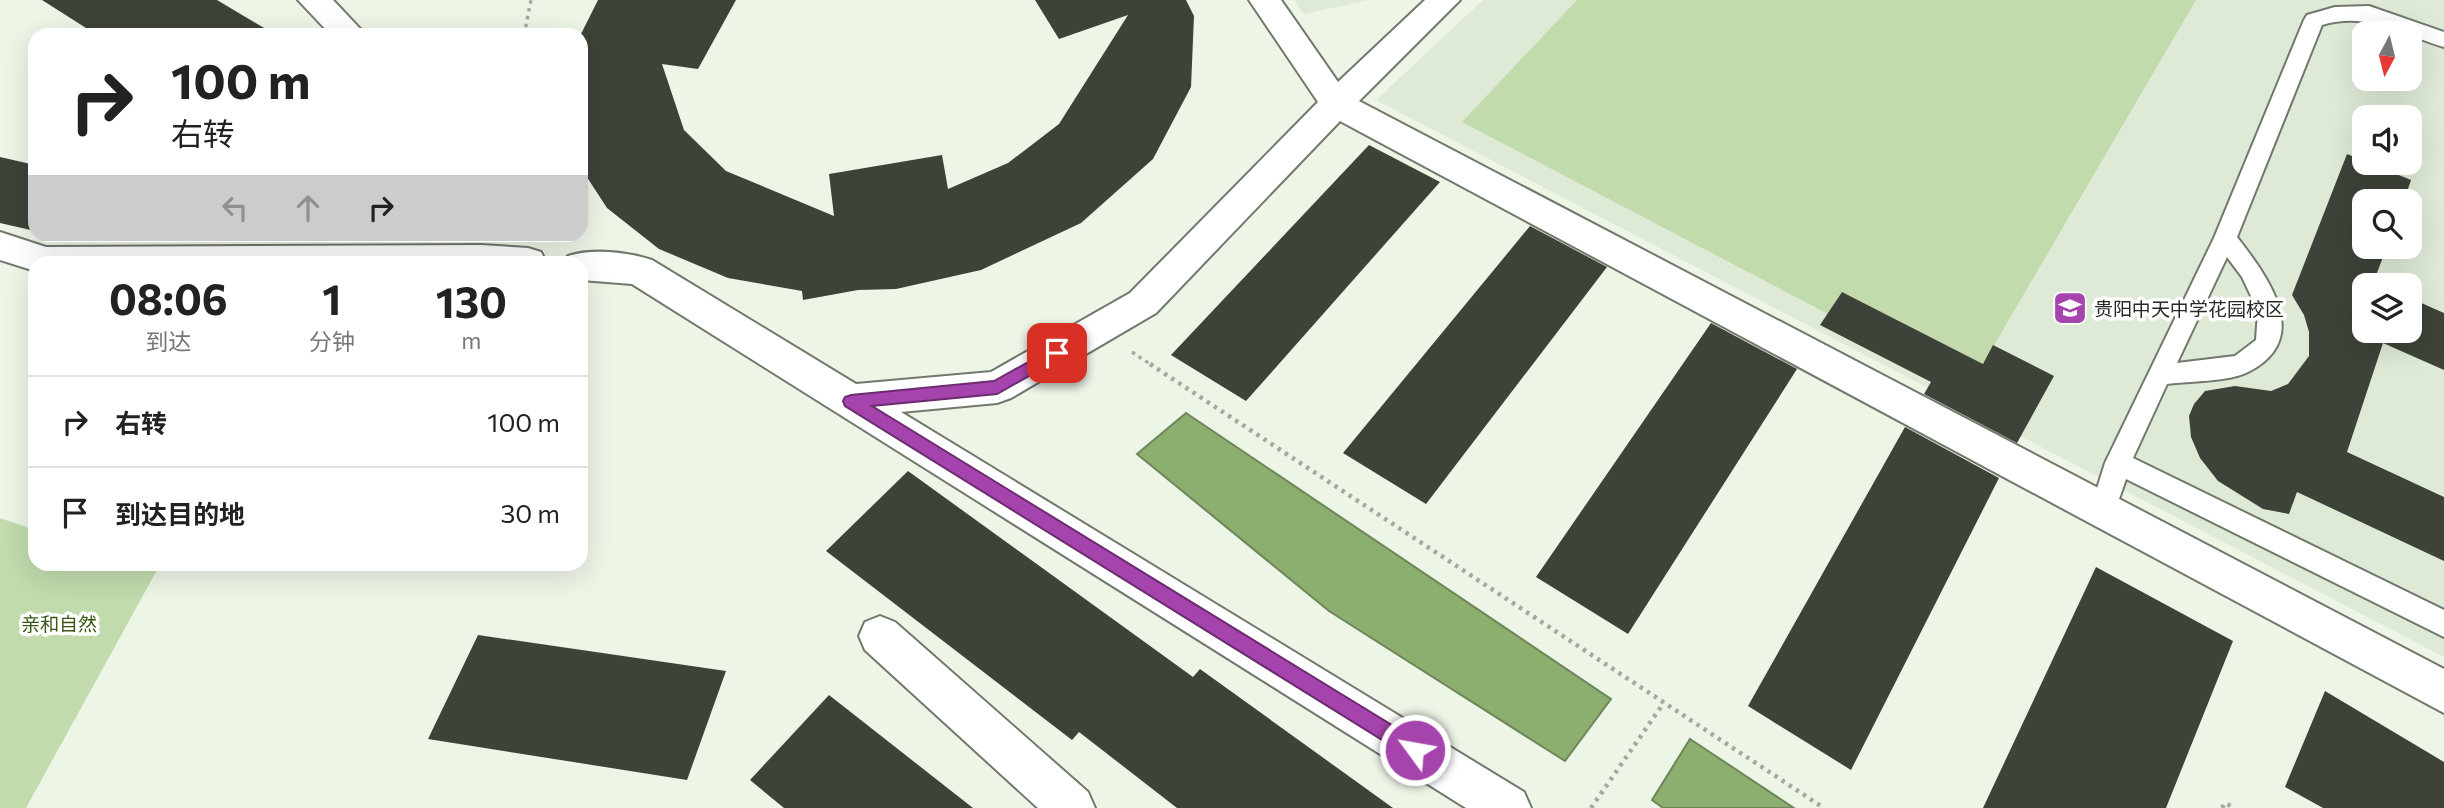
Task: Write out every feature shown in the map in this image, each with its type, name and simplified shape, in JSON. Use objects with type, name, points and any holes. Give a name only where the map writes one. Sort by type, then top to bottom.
[{"type":"street","points":[[314,0],[342,28]]},
{"type":"street","points":[[1265,0],[1336,104],[2444,692]]},
{"type":"street","points":[[851,401],[997,387],[1143,303],[1336,104],[1444,0]]},
{"type":"street","points":[[0,246],[31,256]]},
{"type":"street","points":[[201,256],[479,247],[508,256]]},
{"type":"street","points":[[588,266],[639,270],[1508,808]]},
{"type":"street","points":[[880,636],[1072,808]]},
{"type":"lane","points":[[2103,511],[2118,463],[2225,238],[2314,20],[2335,14],[2369,13],[2444,40]]},
{"type":"lane","points":[[2159,375],[2240,365],[2267,345],[2270,311],[2251,272],[2225,238]]},
{"type":"lane","points":[[2118,463],[2444,624]]},
{"type":"path","points":[[525,28],[531,0]]},
{"type":"path","points":[[1098,329],[1824,808]]},
{"type":"path","points":[[1591,808],[1664,704]]},
{"type":"path","points":[[2222,808],[2225,803],[2235,808]]},
{"type":"shaded area","points":[[1294,0],[1370,0],[1304,14]]},
{"type":"shaded area","name":"贵阳中天中学花园校区","points":[[1483,0],[2444,0],[2444,657],[1376,100]]},
{"type":"shaded area","points":[[1186,413],[1611,699],[1565,761],[1329,611],[1137,454]]},
{"type":"shaded area","points":[[1690,739],[1794,808],[1663,808],[1652,800]]},
{"type":"green space","points":[[1577,0],[2196,0],[1983,364],[1842,292],[1828,314],[1462,122]]},
{"type":"green space","name":"亲和自然","points":[[0,518],[28,528],[28,571],[156,571],[26,808],[0,808]]},
{"type":"building","points":[[42,0],[217,0],[264,28],[86,28]]},
{"type":"building","points":[[598,0],[736,0],[698,69],[662,64],[684,130],[726,171],[834,216],[829,174],[942,155],[948,189],[1008,163],[1059,124],[1128,15],[1059,39],[1035,0],[1186,0],[1194,16],[1191,87],[1153,159],[1081,223],[981,270],[896,289],[858,290],[803,300],[802,291],[728,278],[659,249],[607,208],[588,179],[588,28],[584,28]]},
{"type":"building","points":[[1369,145],[1440,182],[1246,401],[1171,355]]},
{"type":"building","points":[[2347,154],[2352,156],[2352,175],[2399,175],[2411,180],[2408,189],[2352,189],[2352,259],[2382,259],[2377,273],[2352,273],[2352,343],[2383,343],[2347,452],[2444,497],[2444,561],[2297,492],[2289,514],[2263,509],[2218,481],[2200,458],[2191,437],[2189,416],[2194,404],[2205,391],[2235,386],[2271,391],[2288,384],[2309,356],[2309,332],[2304,315],[2292,295]]},
{"type":"building","points":[[0,157],[28,163],[28,229],[0,223]]},
{"type":"building","points":[[1530,226],[1607,267],[1426,504],[1343,453]]},
{"type":"building","points":[[1842,292],[1983,364],[1993,345],[2054,376],[2017,443],[1924,394],[1931,382],[1820,325]]},
{"type":"building","points":[[2422,303],[2444,313],[2444,370],[2383,343],[2422,343]]},
{"type":"building","points":[[1711,323],[1797,369],[1628,634],[1536,577]]},
{"type":"building","points":[[1905,427],[1999,478],[1851,770],[1748,706]]},
{"type":"building","points":[[908,471],[1193,677],[1200,669],[1393,808],[1177,808],[1079,732],[1072,740],[826,551]]},
{"type":"building","points":[[2096,567],[2233,641],[2166,808],[1983,808]]},
{"type":"building","points":[[478,635],[726,671],[687,780],[428,739]]},
{"type":"building","points":[[2325,691],[2444,762],[2444,808],[2323,808],[2285,787]]},
{"type":"building","points":[[829,695],[973,808],[784,808],[750,780]]},
{"type":"place","name":"贵阳中天中学花园校区","points":[[2070,308]]},
{"type":"route","points":[[1057,353],[997,387],[851,401],[1415,750]]}]
